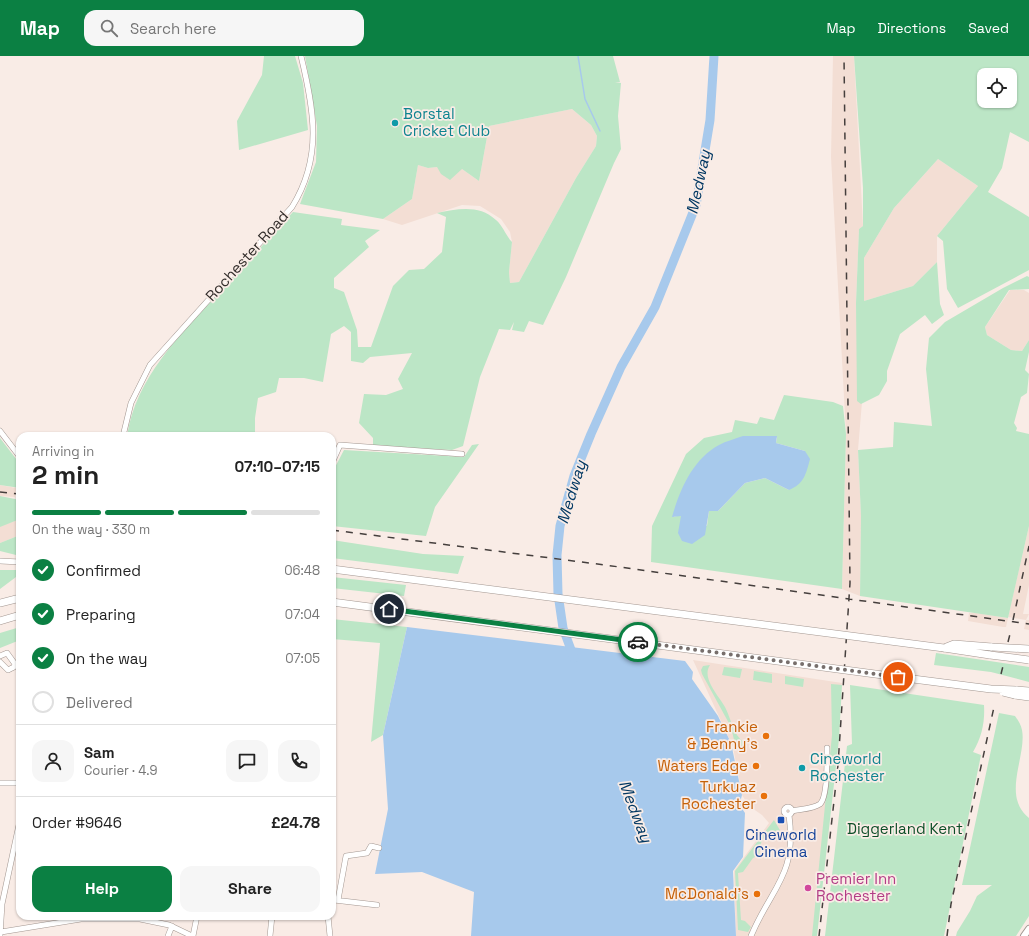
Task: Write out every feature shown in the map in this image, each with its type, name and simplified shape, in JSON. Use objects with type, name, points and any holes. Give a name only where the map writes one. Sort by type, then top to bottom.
[{"type":"highway","points":[[336,570],[1029,660]]},
{"type":"highway","points":[[0,603],[16,599]]},
{"type":"highway","points":[[336,603],[991,689],[1015,692],[1029,691]]},
{"type":"highway","points":[[0,621],[16,616]]},
{"type":"highway","points":[[944,648],[954,644],[1029,649]]},
{"type":"highway","points":[[1015,692],[1029,698]]},
{"type":"main road","points":[[1024,936],[1029,929]]},
{"type":"street","name":"Rochester Road","points":[[124,432],[131,402],[150,365],[292,207],[303,186],[310,164],[314,129],[301,56]]},
{"type":"street","points":[[0,431],[16,452]]},
{"type":"street","points":[[336,454],[340,446],[462,454]]},
{"type":"street","points":[[0,561],[16,562]]},
{"type":"street","points":[[0,656],[7,653],[15,664],[14,667],[8,670],[0,662]]},
{"type":"street","points":[[751,936],[786,870],[791,846],[790,813],[816,806],[822,802],[824,796],[827,748]]},
{"type":"street","points":[[0,783],[16,783]]},
{"type":"street","points":[[16,837],[1,903],[1,934],[76,920]]},
{"type":"street","points":[[376,905],[338,900],[346,856],[367,854],[371,846],[379,848]]},
{"type":"street","points":[[153,920],[172,926],[192,936],[196,920]]},
{"type":"street","points":[[270,936],[272,920]]},
{"type":"street","points":[[328,920],[330,936]]},
{"type":"street","points":[[168,936],[172,926]]},
{"type":"shaded area","points":[[833,56],[854,56],[863,226],[859,229],[856,303],[863,390],[858,450],[861,516],[860,596],[842,589],[846,434],[831,157]]},
{"type":"shaded area","points":[[572,109],[591,125],[597,136],[596,146],[576,178],[519,282],[510,283],[509,272],[512,242],[510,232],[501,219],[480,206],[462,205],[402,225],[383,219],[412,199],[418,165],[428,168],[437,167],[462,169],[479,181],[489,126]]},
{"type":"shaded area","points":[[938,159],[978,186],[937,236],[937,262],[913,286],[864,301],[864,258],[894,208]]},
{"type":"shaded area","points":[[1010,290],[1024,290],[1029,293],[1029,340],[1022,351],[1011,350],[987,335],[985,327]]},
{"type":"shaded area","points":[[0,485],[16,488],[15,497],[0,496]]},
{"type":"shaded area","points":[[16,520],[16,537],[0,543],[0,526]]},
{"type":"shaded area","points":[[1029,526],[1029,585],[1023,614],[1029,614],[1026,620],[1008,617]]},
{"type":"shaded area","points":[[969,613],[1008,618],[1006,627],[968,621]]},
{"type":"shaded area","points":[[1026,620],[1029,620],[1029,630],[1024,629]]},
{"type":"shaded area","points":[[693,660],[842,683],[815,936],[736,936],[734,871],[769,823],[762,815],[749,806],[742,795],[733,747]]},
{"type":"green space","points":[[264,56],[295,56],[303,83],[308,130],[239,150],[237,121],[262,75]]},
{"type":"green space","points":[[305,56],[613,56],[620,82],[615,82],[621,83],[618,116],[621,149],[566,277],[543,325],[529,321],[524,332],[512,330],[514,322],[510,330],[499,329],[480,377],[463,446],[452,450],[373,446],[373,438],[359,423],[364,394],[386,395],[403,389],[398,379],[412,353],[370,357],[363,363],[351,361],[351,332],[344,326],[331,334],[323,382],[304,378],[279,378],[276,392],[258,398],[255,418],[255,432],[128,432],[132,415],[140,395],[162,358],[189,325],[293,212],[342,219],[341,225],[380,230],[365,241],[369,247],[334,278],[334,288],[344,292],[357,330],[358,347],[371,347],[393,286],[409,270],[424,269],[442,252],[446,217],[437,213],[468,209],[482,212],[496,220],[512,242],[509,272],[510,283],[519,282],[576,178],[596,146],[597,136],[591,125],[572,109],[489,126],[479,181],[462,169],[450,180],[441,174],[437,167],[428,168],[418,165],[412,199],[383,219],[300,204],[316,162],[317,126]]},
{"type":"green space","points":[[854,56],[1029,56],[1029,142],[1010,132],[1002,168],[988,192],[1029,217],[1029,270],[958,308],[947,289],[943,241],[937,236],[978,186],[938,159],[894,208],[864,258],[864,301],[913,286],[937,262],[940,304],[944,315],[932,324],[925,315],[900,334],[887,371],[887,381],[879,395],[861,404],[857,401],[856,303],[859,229],[863,226],[863,188]]},
{"type":"green space","points":[[1027,276],[1029,277],[1029,289],[1009,290],[985,327],[987,335],[1011,350],[1022,351],[1029,340],[1029,352],[1025,370],[1029,374],[1027,393],[1021,397],[1014,423],[1017,428],[1016,431],[1029,434],[1029,526],[1008,618],[860,596],[861,516],[858,450],[893,447],[894,422],[932,426],[926,369],[929,338],[945,322],[1003,288]]},
{"type":"green space","points":[[784,395],[833,402],[843,406],[846,434],[842,589],[651,562],[652,526],[686,454],[704,438],[732,432],[735,420],[757,424],[760,417],[774,420]],"holes":[[[777,437],[776,443],[805,451],[789,490],[765,478],[745,483],[718,511],[709,510],[707,526],[681,515],[673,517]]]},
{"type":"green space","points":[[0,438],[16,459],[16,487],[0,485]]},
{"type":"green space","points":[[479,444],[435,507],[426,536],[336,526],[336,465],[344,450],[464,457],[472,445]]},
{"type":"green space","points":[[0,496],[16,499],[16,521],[0,527]]},
{"type":"green space","points":[[16,537],[16,555],[0,551],[0,543]]},
{"type":"green space","points":[[336,541],[423,554],[464,556],[458,574],[336,559]]},
{"type":"green space","points":[[0,570],[16,570],[16,577],[0,589]]},
{"type":"green space","points":[[336,577],[406,585],[404,596],[336,588]]},
{"type":"green space","points":[[336,619],[407,627],[383,735],[371,742],[380,643],[336,639]]},
{"type":"green space","points":[[16,628],[16,642],[0,648],[0,633]]},
{"type":"green space","points":[[936,653],[1029,667],[1029,682],[991,672],[934,665]]},
{"type":"green space","points":[[710,665],[708,670],[709,681],[725,707],[737,735],[744,742],[744,747],[735,744],[731,727],[702,674],[701,670],[703,666]]},
{"type":"green space","points":[[724,667],[742,669],[740,678],[722,675]]},
{"type":"green space","points":[[754,671],[772,674],[772,683],[753,680]]},
{"type":"green space","points":[[785,676],[804,679],[803,687],[785,684]]},
{"type":"green space","points":[[831,684],[842,685],[839,739],[817,936],[812,936],[832,735]]},
{"type":"green space","name":"Diggerland Kent","points":[[850,685],[984,705],[982,729],[979,741],[973,752],[981,755],[944,936],[825,936],[847,746],[852,744]]},
{"type":"green space","points":[[999,713],[1015,716],[1022,730],[1023,740],[1016,787],[1017,799],[1021,809],[1029,818],[1029,916],[1016,936],[956,936],[977,896],[992,885],[962,885]]},
{"type":"green space","points":[[774,820],[781,832],[767,832],[761,843],[759,855],[753,858],[743,872],[738,873],[741,920],[745,921],[751,927],[748,932],[738,930],[735,871]]},
{"type":"water","points":[[743,436],[777,436],[776,443],[805,451],[810,459],[804,478],[798,485],[789,490],[765,478],[745,483],[718,511],[709,511],[705,535],[692,544],[682,541],[678,533],[681,516],[672,517],[679,496],[689,476],[702,458],[710,451],[722,444]]},
{"type":"water","points":[[407,627],[685,661],[693,672],[692,679],[718,716],[731,743],[742,795],[741,804],[745,813],[743,857],[733,871],[736,936],[471,936],[474,892],[422,872],[375,874],[388,809],[383,735]]},
{"type":"waterway","points":[[578,56],[585,99],[600,131]]},
{"type":"waterway","name":"Medway","points":[[574,658],[563,628],[558,594],[557,555],[560,526],[574,476],[591,434],[621,367],[655,307],[696,205],[710,120],[714,56]]},
{"type":"railway","points":[[819,936],[838,765],[850,583],[844,56]]},
{"type":"railway","points":[[0,492],[16,494]]},
{"type":"railway","points":[[336,531],[605,565],[1029,624]]},
{"type":"railway","points":[[1013,620],[1029,546]]},
{"type":"railway","points":[[1008,642],[1011,630]]},
{"type":"railway","points":[[1001,674],[1004,662]]},
{"type":"railway","points":[[947,936],[951,904],[994,707]]},
{"type":"way so far","points":[[638,642],[898,677]]},
{"type":"place","name":"Borstal Cricket Club","points":[[395,123]]},
{"type":"place","name":"Frankie & Benny's","points":[[766,736]]},
{"type":"place","name":"Waters Edge","points":[[756,766]]},
{"type":"place","name":"Cineworld Rochester","points":[[802,768]]},
{"type":"place","name":"Turkuaz Rochester","points":[[764,796]]},
{"type":"place","name":"Cineworld Cinema","points":[[781,820]]},
{"type":"place","name":"Premier Inn Rochester","points":[[808,888]]},
{"type":"place","name":"McDonald's","points":[[757,894]]},
{"type":"route","points":[[389,609],[638,642]]}]
